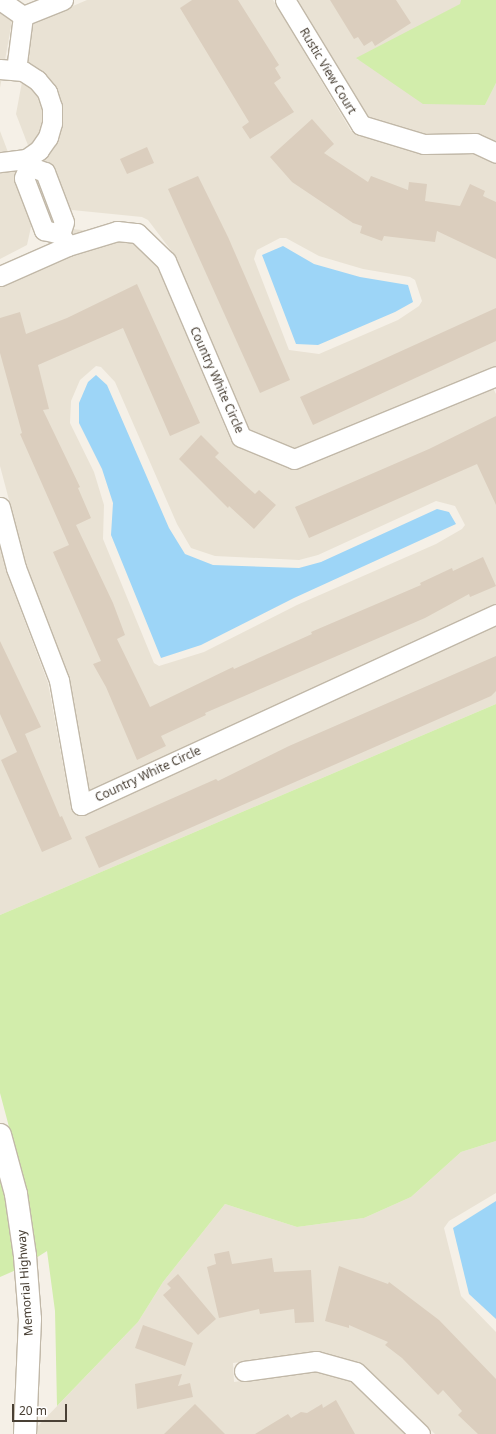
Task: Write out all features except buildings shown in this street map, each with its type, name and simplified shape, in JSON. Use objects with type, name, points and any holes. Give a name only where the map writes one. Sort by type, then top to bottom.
[{"type":"street","points":[[0,0],[24,16]]},
{"type":"street","points":[[24,16],[62,0]]},
{"type":"street","name":"Rustic View Court","points":[[285,0],[360,125],[424,144],[475,143],[496,153]]},
{"type":"street","points":[[24,16],[8,69],[37,80],[47,92],[52,107],[52,123],[48,137],[28,162]]},
{"type":"street","points":[[0,162],[28,162],[45,172],[64,222],[64,240]]},
{"type":"street","name":"Country White Circle","points":[[0,276],[64,240],[117,231],[137,233],[160,253],[166,261],[241,437],[294,459],[496,376]]},
{"type":"street","name":"Country White Circle","points":[[0,507],[16,568],[59,680],[81,805],[496,614]]},
{"type":"street","name":"Memorial Highway","points":[[0,1135],[16,1194],[25,1256],[30,1319],[25,1434]]},
{"type":"street","points":[[244,1371],[316,1361],[356,1372],[420,1434]]},
{"type":"shaded area","points":[[87,0],[273,0],[351,131],[420,153],[471,153],[496,164],[496,367],[295,449],[249,429],[176,257],[148,220],[142,217],[52,208],[16,114],[33,23]],"holes":[[[280,238],[286,238],[319,256],[363,269],[410,277],[415,280],[422,301],[419,306],[398,320],[319,354],[289,350],[254,259],[257,250]]]},
{"type":"shaded area","points":[[298,0],[461,0],[461,4],[357,59],[485,105],[496,83],[496,142],[475,133],[427,135],[368,117]]},
{"type":"shaded area","points":[[0,13],[12,21],[0,88]]},
{"type":"shaded area","points":[[0,131],[33,218],[27,245],[0,259]]},
{"type":"shaded area","points":[[51,227],[133,235],[157,266],[231,441],[236,445],[289,468],[297,468],[493,388],[496,394],[496,604],[89,791],[68,676],[26,564],[0,466],[0,281],[47,252]],"holes":[[[96,366],[101,367],[115,382],[177,524],[191,548],[215,556],[299,560],[318,555],[436,501],[455,506],[465,525],[462,529],[436,544],[297,605],[204,652],[159,666],[154,663],[103,539],[104,505],[94,472],[70,423],[71,401],[80,380]]]},
{"type":"shaded area","points":[[0,548],[6,571],[48,683],[71,807],[85,813],[496,625],[496,704],[0,915]]},
{"type":"shaded area","points":[[496,1141],[496,1193],[449,1221],[444,1228],[461,1296],[496,1332],[496,1434],[435,1434],[364,1365],[315,1352],[233,1363],[234,1382],[314,1371],[350,1380],[405,1434],[36,1434],[36,1428],[138,1322],[163,1282],[225,1204],[297,1227],[364,1218],[411,1197],[461,1152]]},
{"type":"green space","points":[[461,0],[496,0],[496,83],[485,105],[423,104],[356,58],[460,4]]},
{"type":"green space","points":[[496,704],[496,1141],[461,1152],[411,1197],[364,1218],[297,1227],[225,1204],[163,1282],[138,1322],[57,1406],[55,1311],[47,1251],[36,1258],[26,1191],[0,1093],[0,915]]},
{"type":"green space","points":[[0,1176],[5,1197],[16,1270],[0,1277]]},
{"type":"water","points":[[283,246],[314,264],[360,277],[408,285],[413,302],[395,312],[318,345],[296,344],[262,255]]},
{"type":"water","points":[[96,375],[107,385],[169,528],[185,554],[213,565],[299,568],[321,562],[437,509],[449,512],[456,524],[294,598],[201,645],[161,658],[111,535],[113,503],[102,469],[79,423],[79,403],[88,382]]},
{"type":"water","points":[[496,1201],[496,1319],[469,1294],[453,1228]]}]
